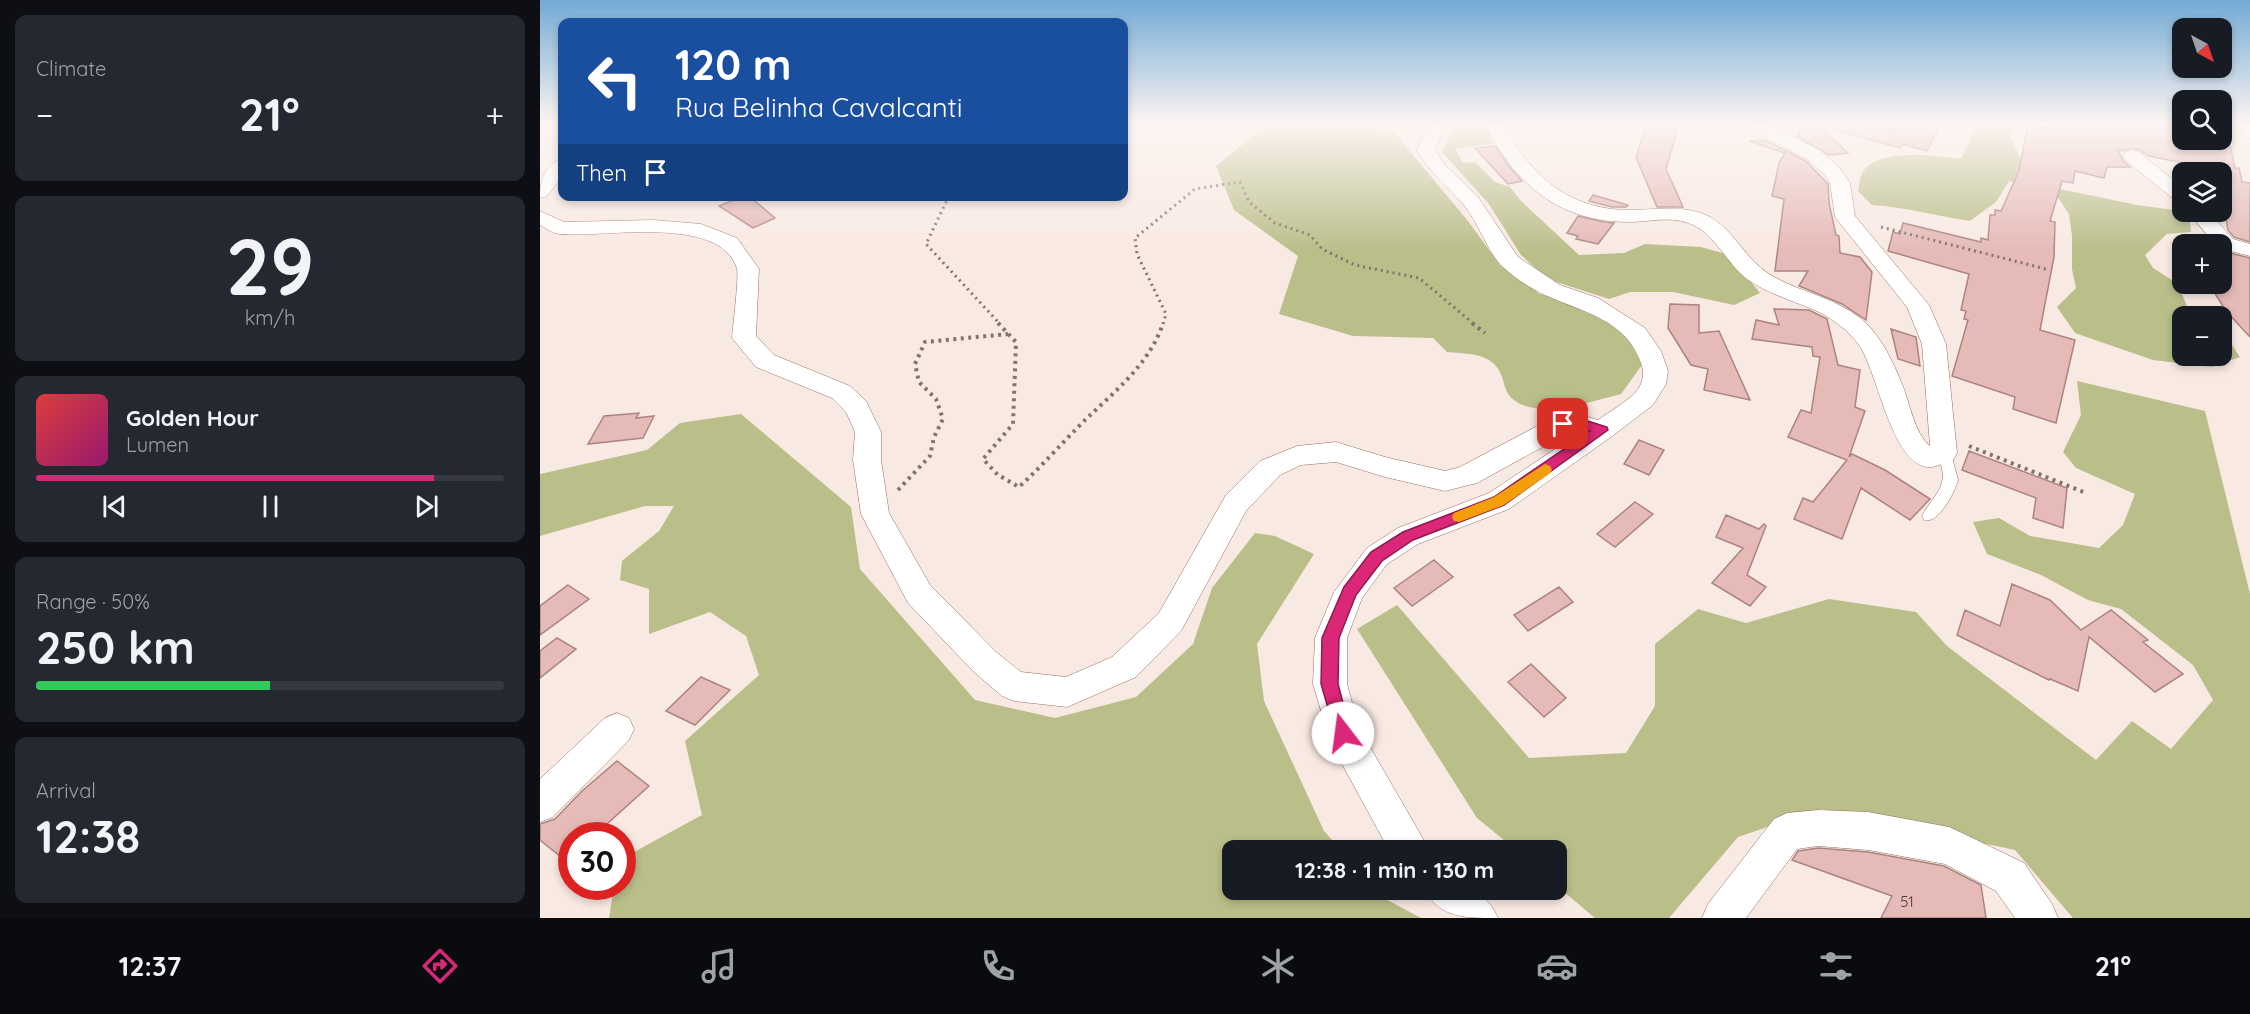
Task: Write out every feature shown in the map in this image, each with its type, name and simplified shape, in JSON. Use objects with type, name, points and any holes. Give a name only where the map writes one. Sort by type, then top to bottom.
[{"type":"street","points":[[1403,840],[1343,733],[1329,684],[1330,638],[1349,592],[1377,556],[1408,536],[1499,501],[1602,430],[1644,399],[1654,384],[1656,371],[1649,351],[1637,333],[1590,303],[1552,290],[1509,261],[1476,209],[1436,167]]},
{"type":"street","points":[[1522,167],[1548,195],[1581,210],[1611,216],[1653,214],[1685,216],[1702,221],[1712,228],[1742,264],[1762,279],[1832,308],[1854,324],[1868,341],[1885,370],[1915,448],[1929,458],[1943,444],[1934,345],[1918,305],[1845,218],[1840,183],[1827,167]]},
{"type":"street","points":[[2146,167],[2172,188]]},
{"type":"street","points":[[540,192],[558,170]]},
{"type":"street","points":[[540,217],[560,228],[654,226],[701,230],[730,242],[748,269],[744,338],[765,361],[841,392],[857,407],[868,432],[867,460],[875,514],[919,594],[985,662],[1014,686],[1067,692],[1124,667],[1170,622],[1236,504],[1270,468],[1297,456],[1336,452],[1445,482],[1467,476],[1563,424],[1578,423],[1602,430]]},
{"type":"street","points":[[2207,222],[2226,244],[2250,250]]},
{"type":"street","points":[[540,804],[617,729]]},
{"type":"street","points":[[1722,918],[1787,832],[1818,828],[1868,831],[1949,846],[2010,877],[2038,918]]},
{"type":"street","points":[[1456,900],[1478,918]]},
{"type":"lane","points":[[1929,516],[1952,484],[1953,472],[1943,444]]},
{"type":"path","points":[[947,201],[926,244],[1016,342],[1013,424],[983,459],[998,476],[1019,487],[1045,464],[1082,423],[1126,381],[1157,343],[1166,314],[1137,254],[1135,238],[1195,189],[1240,182],[1250,202],[1275,223],[1310,235],[1322,249],[1355,265],[1419,278],[1485,333]]},
{"type":"path","points":[[1845,218],[2046,269]]},
{"type":"path","points":[[875,514],[930,456],[934,436],[943,419],[936,399],[919,382],[915,364],[925,342],[1008,334]]},
{"type":"path","points":[[1943,444],[2086,493]]},
{"type":"green space","points":[[1216,167],[1423,167],[1468,221],[1500,265],[1540,294],[1572,303],[1605,317],[1627,334],[1642,365],[1621,394],[1566,407],[1537,408],[1525,406],[1511,397],[1506,391],[1496,365],[1477,355],[1447,352],[1433,338],[1353,336],[1279,314],[1298,256],[1234,210]]},
{"type":"green space","points":[[1455,167],[1480,167],[1495,182],[1510,187],[1520,200],[1579,255],[1624,253],[1645,244],[1701,247],[1729,255],[1760,293],[1734,305],[1673,292],[1630,292],[1609,299],[1547,279],[1521,255],[1489,204]]},
{"type":"green space","points":[[1868,167],[2027,167],[2050,187],[2172,210],[2172,222],[2190,222],[2191,232],[2167,234],[2145,255],[2153,268],[2172,280],[2172,294],[2182,294],[2187,306],[2172,306],[2172,362],[2153,360],[2075,333],[2057,307],[2076,288],[2072,269],[2069,214],[2057,196],[2009,181],[1996,202],[1970,221],[1872,205],[1858,191],[1862,173]]},
{"type":"green space","points":[[2232,345],[2240,357],[2232,360]]},
{"type":"green space","points":[[2077,381],[2205,411],[2250,594],[2250,918],[2073,918],[2015,850],[1821,809],[1738,837],[1669,918],[1595,918],[1567,894],[1567,840],[1504,840],[1477,818],[1357,629],[1397,605],[1529,758],[1626,753],[1655,706],[1655,644],[1698,609],[1746,623],[1829,599],[1916,612],[1947,646],[2096,760],[2132,721],[2171,749],[2213,700],[2193,665],[2121,609],[2088,600],[2041,575],[1987,554],[1973,522],[1999,518],[2030,536],[2099,548],[2123,525],[2135,494],[2076,468],[2063,452],[2081,415]]},
{"type":"green space","points":[[741,414],[851,507],[860,569],[975,700],[1055,718],[1136,697],[1193,644],[1212,588],[1255,533],[1275,536],[1314,554],[1257,644],[1264,701],[1324,831],[1332,840],[1222,840],[1222,900],[1387,900],[1421,918],[609,918],[612,900],[636,900],[636,851],[702,815],[685,741],[759,675],[746,636],[710,612],[649,634],[649,589],[620,580],[622,561],[659,531],[674,506],[645,506],[540,536],[540,474],[647,450],[680,423]]},
{"type":"building","points":[[1492,167],[1510,167],[1522,181],[1508,184]]},
{"type":"building","points":[[1640,167],[1667,167],[1683,207],[1657,207]]},
{"type":"building","points":[[1778,167],[1812,167],[1828,184],[1829,203],[1836,235],[1839,236],[1840,253],[1860,257],[1872,272],[1866,320],[1842,304],[1799,286],[1808,271],[1775,271],[1784,199],[1772,196]]},
{"type":"building","points":[[2020,167],[2130,167],[2107,167],[2104,178],[2075,171],[2073,183],[2062,181],[2050,221],[2055,222],[2054,257],[2040,330],[2075,340],[2056,423],[2013,409],[2015,397],[1952,376],[1968,320],[1964,319],[1966,311],[1961,310],[1969,274],[1888,251],[1893,232],[1900,234],[1903,223],[1981,242],[1981,238],[1988,240],[1990,215],[1995,215],[1995,210],[2001,211]]},
{"type":"building","points":[[2232,167],[2235,167],[2239,168],[2242,182],[2250,183],[2250,242],[2234,237],[2228,230],[2226,222],[2232,222]]},
{"type":"building","points":[[1593,195],[1628,205],[1612,207],[1589,201]]},
{"type":"building","points":[[732,201],[755,201],[775,218],[753,228],[719,206]]},
{"type":"building","points":[[1578,216],[1614,223],[1598,244],[1576,239],[1578,236],[1567,233]]},
{"type":"building","points":[[2232,254],[2250,258],[2250,337],[2232,318],[2232,306],[2223,306],[2215,294],[2232,294]]},
{"type":"building","points":[[1670,304],[1699,305],[1699,333],[1719,331],[1750,400],[1704,390],[1708,369],[1691,365],[1668,328]]},
{"type":"building","points":[[1774,309],[1809,310],[1827,319],[1838,365],[1860,370],[1855,407],[1865,411],[1849,457],[1852,454],[1885,470],[1930,499],[1910,520],[1861,488],[1842,539],[1794,519],[1803,498],[1813,502],[1847,460],[1788,437],[1801,410],[1811,413],[1820,357],[1813,356],[1812,347],[1752,339],[1756,320],[1779,325]]},
{"type":"building","points":[[1891,329],[1916,337],[1920,366],[1898,359]]},
{"type":"building","points":[[639,413],[636,418],[654,416],[643,438],[588,444],[604,416]]},
{"type":"building","points":[[1639,440],[1664,450],[1649,475],[1624,464]]},
{"type":"building","points":[[1969,451],[2067,488],[2063,528],[2033,518],[2036,498],[1962,470]]},
{"type":"building","points":[[1635,502],[1653,514],[1615,547],[1597,534]]},
{"type":"building","points":[[1726,515],[1759,529],[1764,524],[1766,526],[1747,575],[1766,587],[1750,606],[1712,583],[1743,548],[1716,537]]},
{"type":"building","points":[[1434,560],[1453,577],[1412,606],[1394,588]]},
{"type":"building","points":[[2012,584],[2050,600],[2081,630],[2111,610],[2148,640],[2143,642],[2183,674],[2155,692],[2089,637],[2078,691],[2049,680],[1957,635],[1965,610],[2000,626]]},
{"type":"building","points":[[568,585],[589,599],[540,635],[540,606]]},
{"type":"building","points":[[1559,587],[1573,602],[1528,631],[1514,615]]},
{"type":"building","points":[[557,638],[576,649],[540,678],[540,651]]},
{"type":"building","points":[[1531,664],[1566,698],[1544,717],[1508,682]]},
{"type":"building","points":[[701,677],[730,690],[695,725],[666,711]]},
{"type":"building","points":[[617,761],[649,786],[609,822],[558,822],[558,855],[540,840],[540,824],[555,819],[582,791]]},
{"type":"building","points":[[1818,848],[1868,852],[1944,866],[1981,885],[1986,918],[1881,918],[1892,896],[1792,860],[1798,851]]},
{"type":"slow traffic","points":[[1459,517],[1499,501],[1545,470]]},
{"type":"route","points":[[1343,733],[1329,684],[1330,638],[1349,592],[1377,556],[1408,536],[1499,501],[1602,430],[1578,423],[1563,424]]}]
